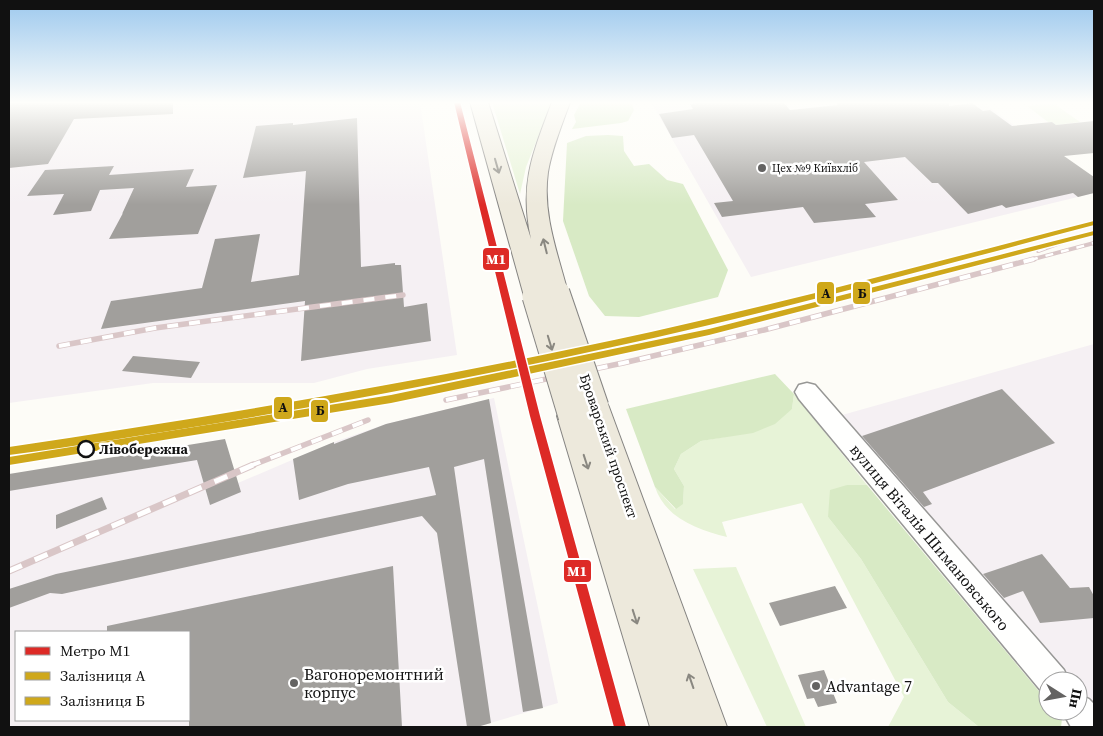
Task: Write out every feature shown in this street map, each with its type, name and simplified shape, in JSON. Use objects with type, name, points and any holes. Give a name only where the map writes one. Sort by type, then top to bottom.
[{"type":"main road","name":"Броварський проспект","points":[[491,136],[546,294],[583,411],[670,727]]},
{"type":"main road","name":"Броварський проспект","points":[[546,294],[536,198],[537,178],[550,136]]},
{"type":"main road","name":"Броварський проспект","points":[[583,411],[707,727]]},
{"type":"street","name":"вулиця Віталія Шимановського","points":[[807,392],[1044,671]]},
{"type":"shaded area","points":[[9,136],[425,136],[457,355],[367,369],[314,383],[153,383],[9,403]]},
{"type":"shaded area","points":[[671,136],[1030,136],[1050,151],[1094,177],[1094,193],[751,277]]},
{"type":"shaded area","points":[[1094,344],[1094,727],[1072,727],[1081,721],[1088,721],[1088,717],[1092,714],[1088,709],[1088,671],[1054,671],[835,417]]},
{"type":"shaded area","points":[[494,398],[558,703],[477,727],[9,727],[9,480],[221,450],[224,489],[334,442],[386,424]]},
{"type":"green space","points":[[502,136],[538,136],[526,167],[520,194]]},
{"type":"green space","points":[[585,136],[623,136],[624,151],[634,166],[649,164],[667,180],[683,184],[728,270],[718,297],[639,317],[605,316],[589,296],[563,221],[567,143]]},
{"type":"green space","points":[[775,374],[794,394],[792,409],[775,424],[753,433],[701,441],[681,454],[674,469],[684,486],[683,504],[676,509],[655,487],[626,409]]},
{"type":"green space","points":[[794,394],[867,485],[847,485],[828,517],[861,559],[948,702],[979,727],[888,727],[904,697],[802,503],[722,522],[727,537],[705,531],[684,521],[666,507],[660,498],[655,487],[675,509],[683,503],[684,486],[674,469],[681,454],[701,441],[724,437],[792,409]]},
{"type":"green space","points":[[847,485],[867,485],[1038,690],[1038,721],[1062,721],[1061,727],[979,727],[948,702],[861,559],[828,517],[830,490]]},
{"type":"green space","points":[[736,567],[806,727],[767,727],[693,569]]},
{"type":"building","points":[[9,136],[64,136],[48,164],[9,168]]},
{"type":"building","points":[[253,136],[357,136],[361,267],[395,263],[395,265],[401,265],[404,307],[427,303],[431,341],[301,361],[305,301],[101,329],[111,301],[202,288],[215,239],[260,234],[251,282],[299,275],[306,171],[243,178]]},
{"type":"building","points":[[695,136],[1094,136],[1094,153],[1064,156],[1094,177],[1094,193],[1078,197],[1073,193],[1006,208],[1002,205],[968,214],[938,183],[932,183],[905,157],[864,162],[898,200],[865,204],[876,217],[814,223],[803,207],[722,217],[714,203],[733,201]]},
{"type":"building","points":[[114,166],[109,175],[194,169],[186,187],[217,185],[198,234],[109,239],[134,188],[100,190],[91,211],[53,215],[64,194],[27,196],[45,170]]},
{"type":"building","points":[[133,356],[200,362],[191,378],[122,371]]},
{"type":"building","points":[[1002,389],[1055,443],[923,492],[932,504],[924,507],[862,436]]},
{"type":"building","points":[[489,399],[543,708],[523,712],[484,459],[454,467],[491,723],[477,727],[467,727],[437,533],[422,516],[62,594],[50,593],[9,608],[9,589],[56,574],[436,495],[429,467],[348,484],[299,500],[293,459],[386,424]]},
{"type":"building","points":[[225,439],[241,492],[210,505],[197,460],[9,491],[9,474]]},
{"type":"building","points":[[102,497],[107,509],[56,529],[56,515]]},
{"type":"building","points":[[1042,554],[1070,588],[1089,587],[1094,596],[1094,618],[1040,623],[1023,591],[1004,598],[983,574]]},
{"type":"building","name":"Вагоноремонтний корпус","points":[[393,566],[402,727],[189,727],[190,631],[107,631],[107,626]]},
{"type":"building","points":[[835,586],[847,608],[780,626],[769,603]]},
{"type":"building","name":"Advantage 7","points":[[824,670],[837,703],[818,707],[814,698],[807,699],[798,675]]},
{"type":"railway","points":[[1038,251],[1071,239]]},
{"type":"railway","points":[[1030,260],[1094,243]]},
{"type":"railway","points":[[446,400],[623,363],[764,330],[1034,259]]},
{"type":"railway","points":[[59,346],[155,328],[403,295]]},
{"type":"railway","points":[[250,466],[368,420]]},
{"type":"railway","points":[[9,571],[253,465]]},
{"type":"metro line","name":"M1","points":[[466,136],[535,416],[620,727]]},
{"type":"rail line","name":"A","points":[[9,451],[170,427],[411,385],[491,369],[762,309],[1094,223]]},
{"type":"rail line","name":"Б","points":[[9,461],[391,399],[487,379],[709,332],[1094,233]]},
{"type":"place","name":"Цех №9 Київхліб","points":[[762,168]]},
{"type":"place","name":"Лівобережна","points":[[86,449]]},
{"type":"place","name":"Вагоноремонтний корпус","points":[[294,683]]},
{"type":"place","name":"Advantage 7","points":[[816,686]]}]
